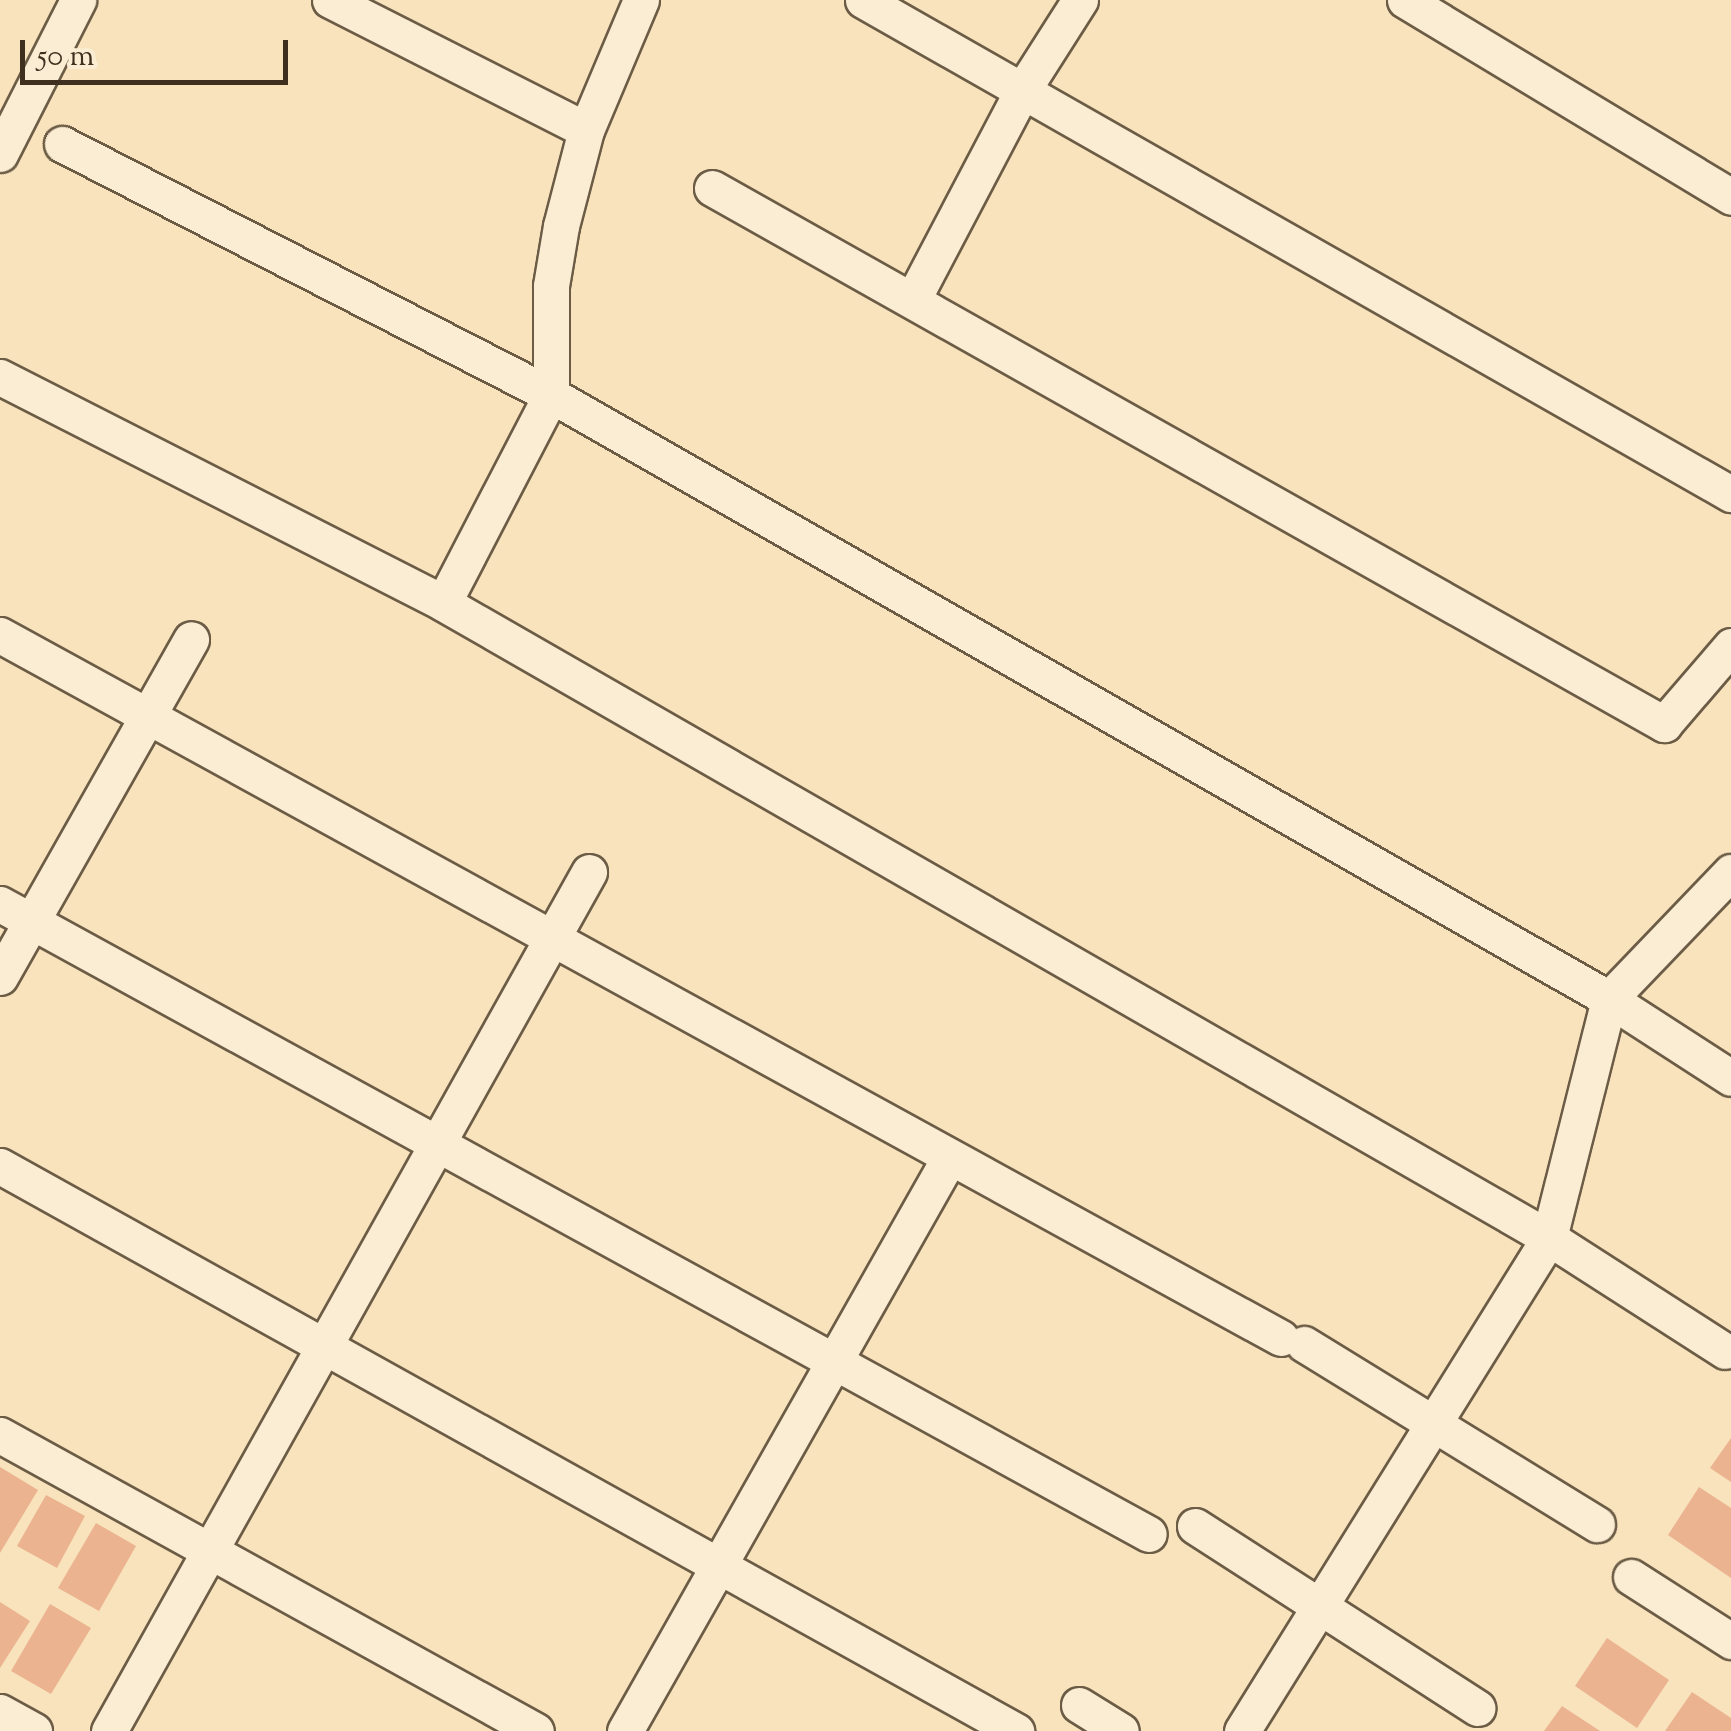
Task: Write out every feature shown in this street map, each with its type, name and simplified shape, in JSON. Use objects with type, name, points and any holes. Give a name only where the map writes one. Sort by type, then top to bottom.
[{"type":"street","points":[[0,154],[78,0]]},
{"type":"street","points":[[330,0],[586,130]]},
{"type":"street","points":[[443,603],[551,395],[551,286],[586,130],[641,0]]},
{"type":"street","points":[[862,0],[1731,494]]},
{"type":"street","points":[[913,299],[1022,91],[1080,0]]},
{"type":"street","points":[[1404,0],[1731,197]]},
{"type":"street","points":[[62,144],[551,395],[1609,1000],[1731,1078]]},
{"type":"street","points":[[712,188],[1664,724],[1731,646]]},
{"type":"street","points":[[0,377],[443,603],[1549,1238],[1725,1351]]},
{"type":"street","points":[[0,634],[553,935],[948,1160],[1292,1341],[1435,1423],[1597,1524]]},
{"type":"street","points":[[0,977],[191,639]]},
{"type":"street","points":[[109,1731],[589,872]]},
{"type":"street","points":[[1242,1731],[1549,1238],[1609,1000],[1731,872]]},
{"type":"street","points":[[0,904],[439,1139],[1149,1534]]},
{"type":"street","points":[[625,1731],[948,1160]]},
{"type":"street","points":[[0,1166],[321,1350],[721,1562],[1016,1731]]},
{"type":"street","points":[[0,1435],[536,1731]]},
{"type":"street","points":[[1195,1526],[1476,1708]]},
{"type":"street","points":[[1631,1577],[1731,1642]]},
{"type":"street","points":[[1078,1705],[1120,1731]]},
{"type":"street","points":[[0,1712],[34,1731]]},
{"type":"building","points":[[1731,1438],[1731,1482],[1710,1468]]},
{"type":"building","points":[[0,1467],[38,1490],[0,1553]]},
{"type":"building","points":[[1699,1487],[1731,1508],[1731,1578],[1668,1535]]},
{"type":"building","points":[[46,1495],[85,1516],[57,1568],[17,1546]]},
{"type":"building","points":[[96,1523],[136,1546],[99,1611],[58,1588]]},
{"type":"building","points":[[0,1602],[30,1621],[0,1668]]},
{"type":"building","points":[[50,1604],[91,1628],[51,1694],[11,1671]]},
{"type":"building","points":[[1607,1638],[1669,1680],[1637,1728],[1575,1686]]},
{"type":"building","points":[[1692,1692],[1731,1718],[1731,1731],[1665,1731]]},
{"type":"building","points":[[1562,1706],[1600,1731],[1544,1731]]}]
